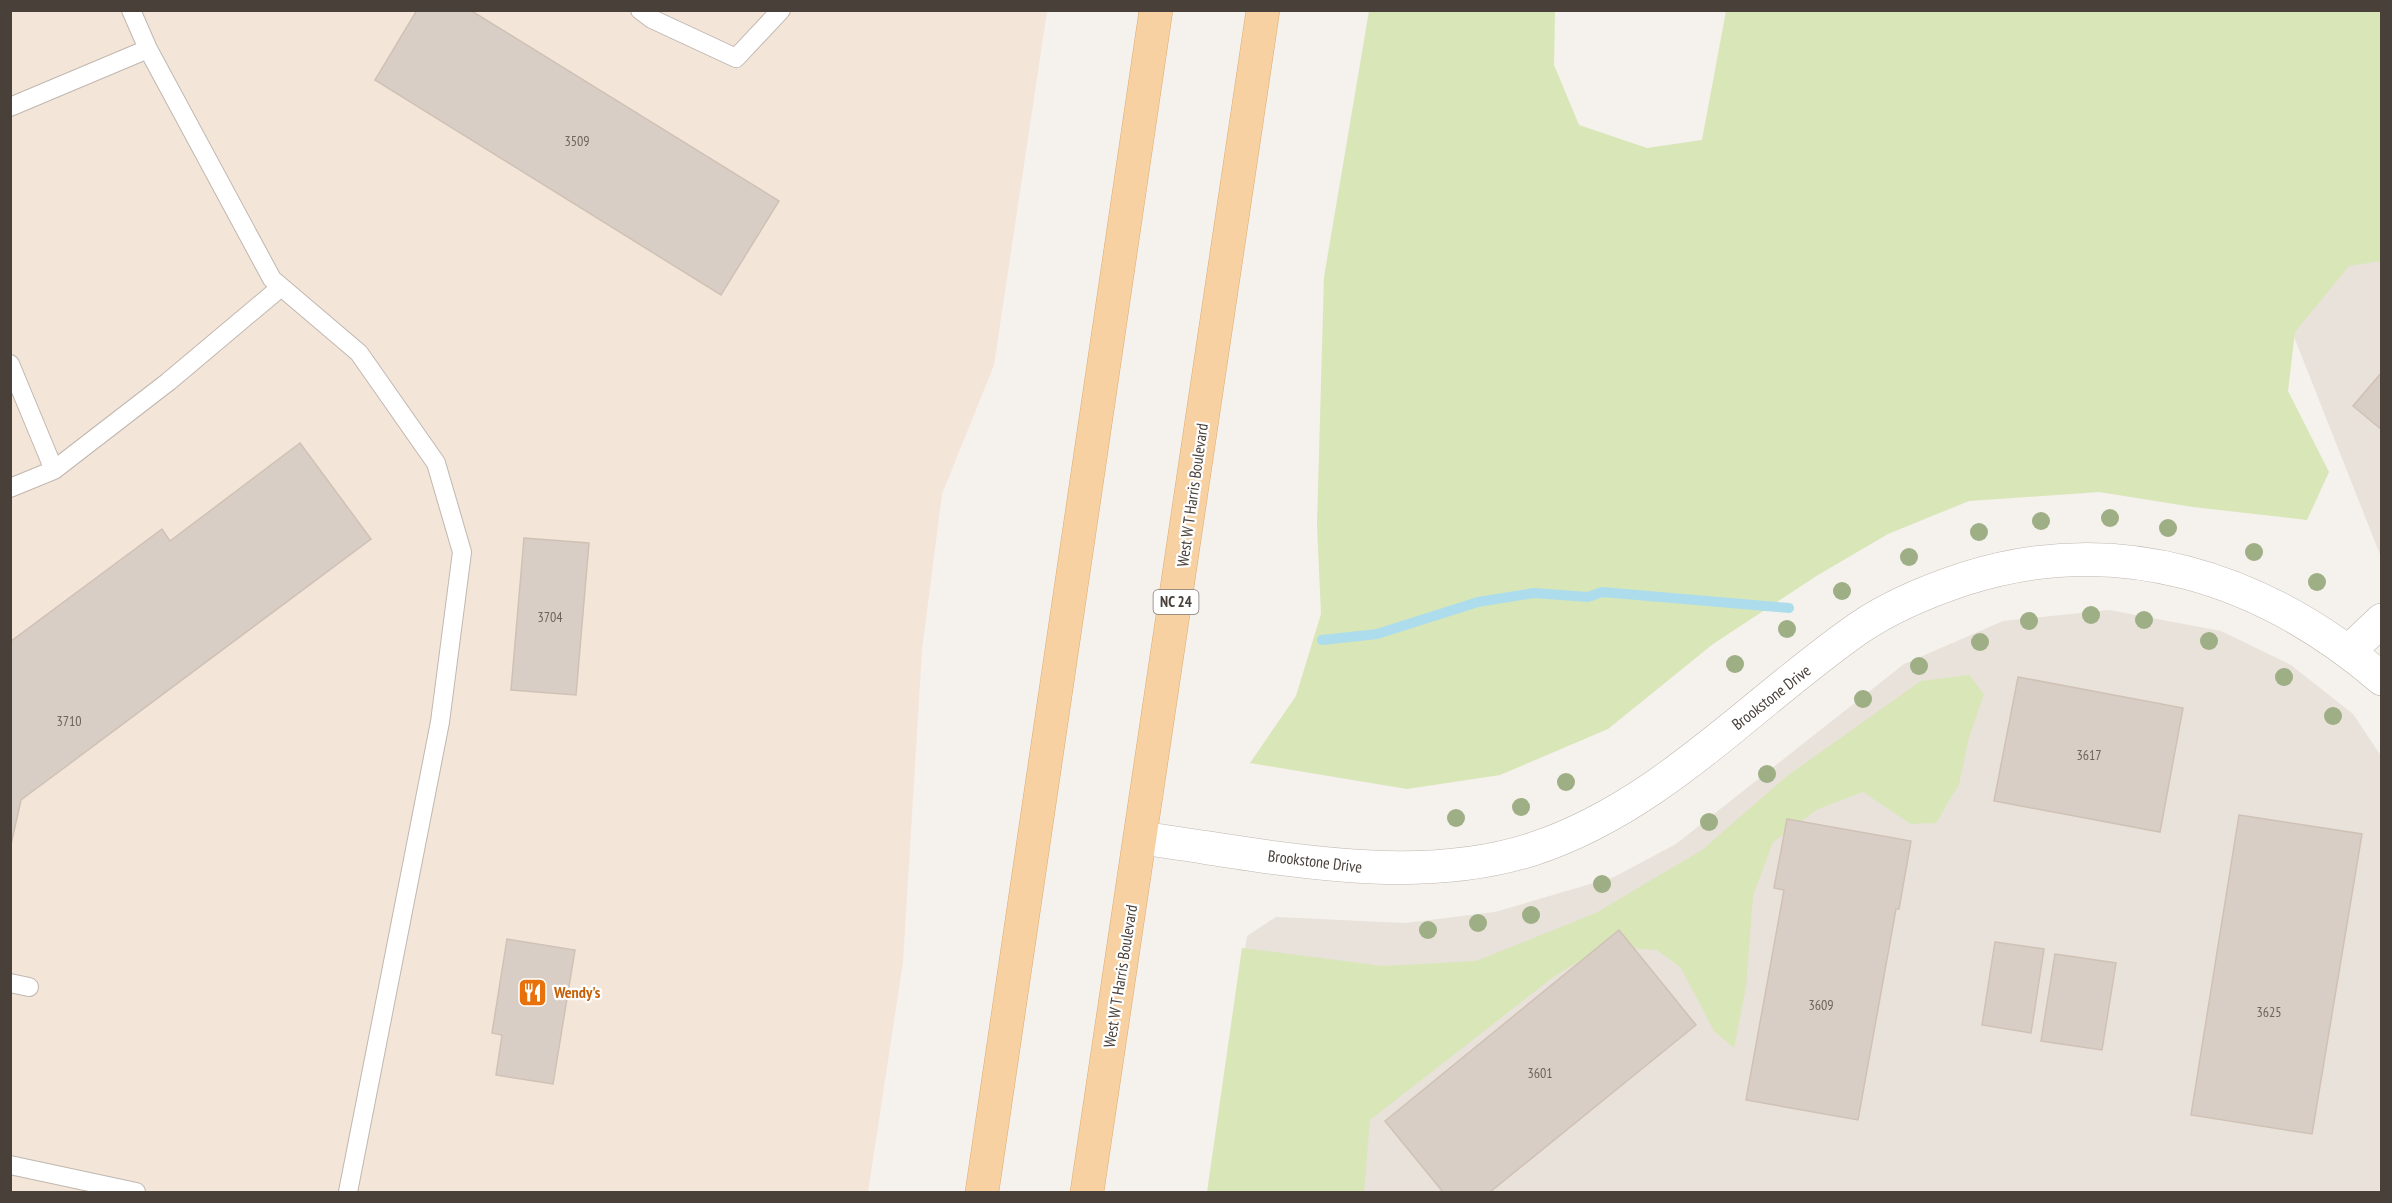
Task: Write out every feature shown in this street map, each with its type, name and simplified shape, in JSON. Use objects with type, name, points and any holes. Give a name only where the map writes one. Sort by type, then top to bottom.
[{"type":"main road","points":[[982,1192],[1156,10]]},
{"type":"main road","name":"West W T Harris Boulevard","points":[[1087,1192],[1142,838],[1263,10]]},
{"type":"street","name":"Brookstone Drive","points":[[1142,838],[1378,869],[1482,861],[1534,848],[1593,823],[1660,785],[1873,619],[1930,590],[1993,570],[2025,564],[2091,559],[2176,569],[2241,590],[2302,619],[2349,651],[2382,679]]},
{"type":"street","points":[[2349,651],[2382,620]]},
{"type":"lane","points":[[131,10],[148,49],[272,279],[359,353],[436,463],[462,552],[440,722],[348,1192]]},
{"type":"lane","points":[[640,10],[652,19],[736,58],[781,10]]},
{"type":"lane","points":[[10,107],[148,49]]},
{"type":"lane","points":[[10,488],[54,470],[168,382],[281,287]]},
{"type":"lane","points":[[10,363],[54,470]]},
{"type":"lane","points":[[10,983],[29,987]]},
{"type":"lane","points":[[10,1165],[136,1192]]},
{"type":"shaded area","points":[[10,11],[1047,11],[994,365],[942,494],[922,650],[903,962],[868,1192],[11,1192]]},
{"type":"shaded area","points":[[2381,212],[2381,557],[2283,309]]},
{"type":"shaded area","points":[[2109,610],[2221,631],[2291,665],[2353,714],[2381,756],[2381,1192],[1208,1192],[1247,936],[1276,917],[1405,923],[1495,912],[1614,877],[1676,844],[1904,664],[2003,621]]},
{"type":"green space","points":[[1369,11],[1555,11],[1554,65],[1579,125],[1647,148],[1702,140],[1726,11],[2381,11],[2381,261],[2349,266],[2295,332],[2288,391],[2329,472],[2307,520],[2193,507],[2099,492],[1969,501],[1888,534],[1818,575],[1713,644],[1608,729],[1500,775],[1407,789],[1250,763],[1296,696],[1321,614],[1317,525],[1324,277]]},
{"type":"green space","points":[[1969,675],[1984,694],[1969,737],[1959,784],[1936,823],[1911,824],[1863,792],[1818,809],[1773,842],[1753,896],[1746,987],[1734,1048],[1714,1031],[1681,968],[1657,950],[1603,946],[1552,978],[1370,1120],[1364,1192],[1207,1192],[1242,948],[1383,966],[1476,961],[1596,913],[1702,850],[1787,776],[1921,681]]},
{"type":"building","points":[[417,10],[470,10],[779,201],[721,295],[375,80]]},
{"type":"building","points":[[2382,372],[2382,430],[2353,406]]},
{"type":"building","points":[[300,443],[371,539],[21,800],[10,849],[10,642],[162,529],[170,541]]},
{"type":"building","points":[[524,538],[589,543],[576,695],[511,690]]},
{"type":"building","points":[[2018,677],[2183,708],[2160,832],[1994,801]]},
{"type":"building","points":[[2239,815],[2362,834],[2312,1134],[2191,1115]]},
{"type":"building","points":[[1787,819],[1911,841],[1899,909],[1896,909],[1858,1120],[1746,1100],[1784,890],[1774,888]]},
{"type":"building","points":[[1619,930],[1696,1025],[1490,1192],[1443,1192],[1385,1121]]},
{"type":"building","name":"Wendy's","points":[[507,939],[575,950],[553,1084],[496,1075],[502,1035],[492,1033]]},
{"type":"building","points":[[1995,942],[2044,949],[2031,1033],[1982,1025]]},
{"type":"building","points":[[2055,954],[2116,963],[2102,1050],[2041,1041]]},
{"type":"waterway","points":[[1322,640],[1377,634],[1478,602],[1534,593],[1588,597],[1602,592],[1789,608]]},
{"type":"place","name":"Wendy's","points":[[533,992]]}]
